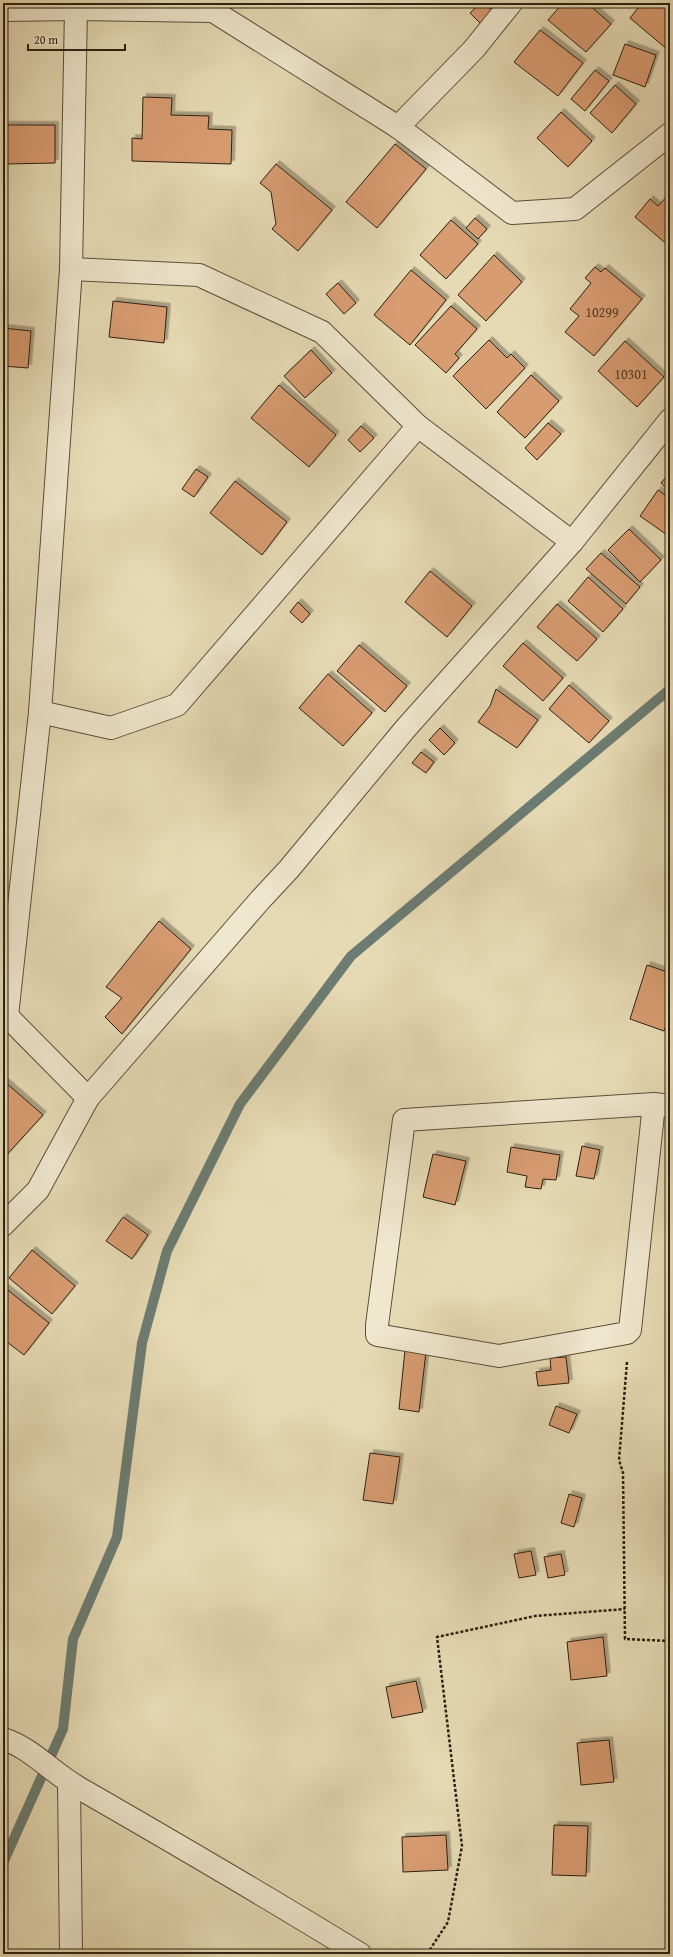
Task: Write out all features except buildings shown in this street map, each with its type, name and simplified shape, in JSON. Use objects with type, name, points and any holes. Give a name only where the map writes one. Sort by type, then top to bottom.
[{"type":"street","points":[[398,127],[474,49],[511,3]]},
{"type":"street","points":[[76,9],[71,269],[40,712],[7,1016],[88,1098]]},
{"type":"street","points":[[3,10],[76,9],[213,11],[398,127],[512,213],[575,208],[670,134]]},
{"type":"street","points":[[71,269],[199,275],[322,332],[418,426],[572,542]]},
{"type":"street","points":[[3,1225],[38,1190],[88,1098],[261,899],[289,869],[406,728],[572,542],[670,420]]},
{"type":"street","points":[[40,712],[111,728],[177,705],[418,426]]},
{"type":"street","points":[[662,1105],[630,1330],[627,1333],[499,1356],[377,1335],[377,1325],[404,1120],[662,1105]]},
{"type":"street","points":[[11,1741],[69,1783],[232,1876],[360,1954]]},
{"type":"street","points":[[69,1783],[71,1954]]},
{"type":"path","points":[[630,1330],[619,1460],[623,1473],[625,1639],[670,1641]]},
{"type":"path","points":[[427,1954],[448,1922],[462,1846],[436,1637],[535,1616],[625,1609]]},
{"type":"waterway","points":[[3,1863],[63,1729],[73,1639],[117,1537],[142,1343],[167,1251],[240,1104],[351,956],[670,689]]}]
